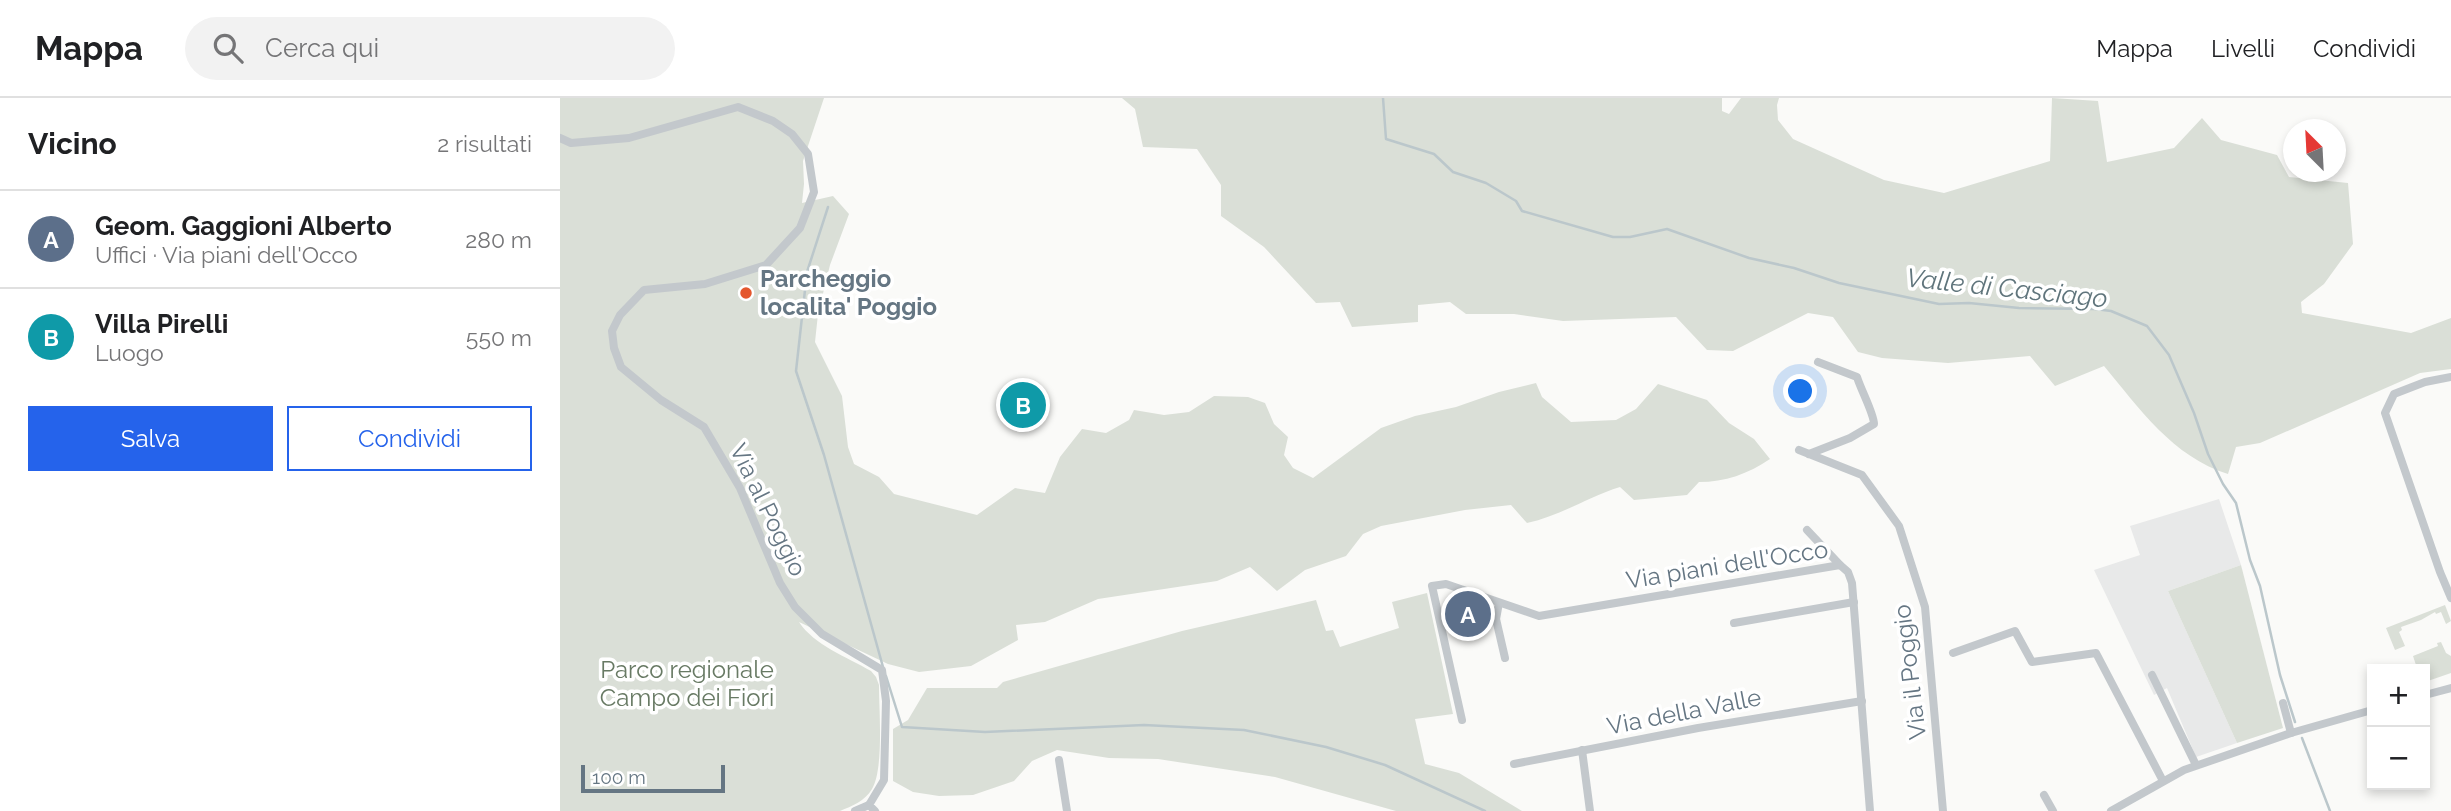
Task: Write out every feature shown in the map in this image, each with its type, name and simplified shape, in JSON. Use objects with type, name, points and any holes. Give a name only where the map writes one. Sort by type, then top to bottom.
[{"type":"street","name":"Via al Poggio","points":[[560,138],[571,143],[629,138],[738,107],[773,121],[792,134],[808,154],[814,192],[800,228],[766,265],[705,284],[644,290],[620,315],[612,331],[614,348],[621,367],[661,400],[704,427],[740,488],[780,583],[796,607],[822,634],[882,670],[886,701],[884,780],[872,808]]},
{"type":"street","points":[[1809,454],[1850,438],[1874,424],[1874,415],[1866,405],[1857,377],[1818,362]]},
{"type":"street","points":[[2451,377],[2425,382],[2394,394],[2385,413],[2451,598]]},
{"type":"street","name":"Via il Poggio","points":[[1799,450],[1862,475],[1899,526],[1925,607],[1943,811]]},
{"type":"street","points":[[1807,530],[1840,565]]},
{"type":"street","name":"Via piani dell'Occo","points":[[1462,720],[1433,586],[1446,584],[1539,616],[1840,565],[1845,567],[1851,577],[1870,811]]},
{"type":"street","points":[[1734,623],[1854,602]]},
{"type":"street","points":[[1499,603],[1496,619],[1505,658]]},
{"type":"street","points":[[1953,653],[2015,631],[2032,662],[2096,653],[2163,781]]},
{"type":"street","points":[[2152,675],[2196,765]]},
{"type":"street","points":[[2430,694],[2451,688]]},
{"type":"street","name":"Via della Valle","points":[[1514,764],[1698,727],[1862,701]]},
{"type":"street","points":[[2283,703],[2291,733]]},
{"type":"street","points":[[2112,811],[2196,765],[2291,733],[2367,711]]},
{"type":"street","points":[[1582,750],[1590,811]]},
{"type":"street","points":[[1059,760],[1067,811]]},
{"type":"street","points":[[2044,795],[2053,811]]},
{"type":"street","points":[[855,811],[872,808]]},
{"type":"shaded area","points":[[2219,499],[2241,565],[2168,591],[2237,743],[2196,757],[2167,688],[2154,695],[2094,570],[2140,555],[2130,526]]},
{"type":"green space","name":"Parco regionale Campo dei Fiori","points":[[560,98],[824,98],[803,161],[802,203],[833,196],[849,214],[830,265],[818,314],[815,342],[842,396],[848,447],[854,464],[879,477],[894,494],[977,515],[1015,488],[1045,493],[1060,457],[1082,429],[1106,433],[1129,420],[1134,410],[1164,415],[1189,412],[1214,396],[1248,397],[1265,403],[1274,424],[1288,437],[1284,455],[1293,468],[1313,478],[1381,428],[1536,383],[1542,397],[1571,422],[1616,420],[1636,409],[1658,384],[1707,400],[1729,423],[1754,439],[1770,459],[1736,476],[1699,482],[1687,495],[1634,500],[1620,487],[1551,516],[1527,523],[1511,505],[1465,510],[1381,526],[1363,534],[1346,556],[1305,570],[1277,591],[1250,567],[1217,581],[1098,599],[1045,622],[1016,625],[1018,640],[971,666],[919,672],[888,664],[799,622],[822,644],[871,671],[879,685],[878,768],[872,789],[862,800],[840,811],[560,811]]},
{"type":"green space","points":[[1122,98],[1722,98],[1722,111],[1729,114],[1741,98],[1779,98],[1778,120],[1793,139],[1884,180],[1944,193],[2050,161],[2052,98],[2098,101],[2107,162],[2174,148],[2202,118],[2221,140],[2277,155],[2283,166],[2283,182],[2348,183],[2353,244],[2324,284],[2301,302],[2302,313],[2411,333],[2451,318],[2451,369],[2420,373],[2260,443],[2236,447],[2228,474],[2190,456],[2174,443],[2144,414],[2104,366],[2055,386],[2030,356],[1948,363],[1882,358],[1858,352],[1833,317],[1808,313],[1733,351],[1707,350],[1676,317],[1563,321],[1514,314],[1466,314],[1450,302],[1418,305],[1418,322],[1352,327],[1340,302],[1316,303],[1264,247],[1221,216],[1221,185],[1197,149],[1143,147],[1135,109]]},
{"type":"green space","points":[[2241,565],[2283,728],[2237,743],[2168,591]]},
{"type":"green space","points":[[1427,593],[1453,714],[1415,719],[1425,764],[1459,773],[1522,811],[1396,811],[1275,777],[1158,759],[1109,758],[1057,750],[1032,761],[1014,781],[973,795],[939,796],[913,792],[893,781],[893,729],[908,720],[927,688],[997,688],[1003,682],[1182,631],[1316,600],[1326,631],[1333,630],[1340,647],[1399,628],[1392,602]]},
{"type":"green space","points":[[2445,605],[2451,621],[2446,624],[2441,612],[2435,612],[2401,627],[2399,632],[2405,646],[2395,650],[2386,628]]},
{"type":"green space","points":[[2441,642],[2446,653],[2451,656],[2451,673],[2430,680],[2430,664],[2416,664],[2413,656],[2438,646],[2437,643]]},
{"type":"waterway","name":"Valle di Casciago","points":[[1383,98],[1386,139],[1434,154],[1453,172],[1486,183],[1516,201],[1522,211],[1613,237],[1630,237],[1667,229],[1749,258],[1794,268],[1839,283],[1939,304],[2095,309],[2111,311],[2147,326],[2169,355],[2208,454],[2236,503],[2250,560],[2260,586],[2280,675],[2295,722]]},
{"type":"waterway","points":[[828,207],[807,272],[796,371],[824,455],[883,667]]},
{"type":"waterway","points":[[886,676],[902,727],[985,732],[1144,725],[1244,730],[1326,747],[1385,765],[1485,811]]},
{"type":"waterway","name":"Valle di Casciago","points":[[2302,738],[2330,811]]},
{"type":"place","name":"Parcheggio localita' Poggio","points":[[746,293]]},
{"type":"place","name":"Villa Pirelli","points":[[1023,405]]},
{"type":"place","name":"Geom. Gaggioni Alberto","points":[[1468,614]]}]
